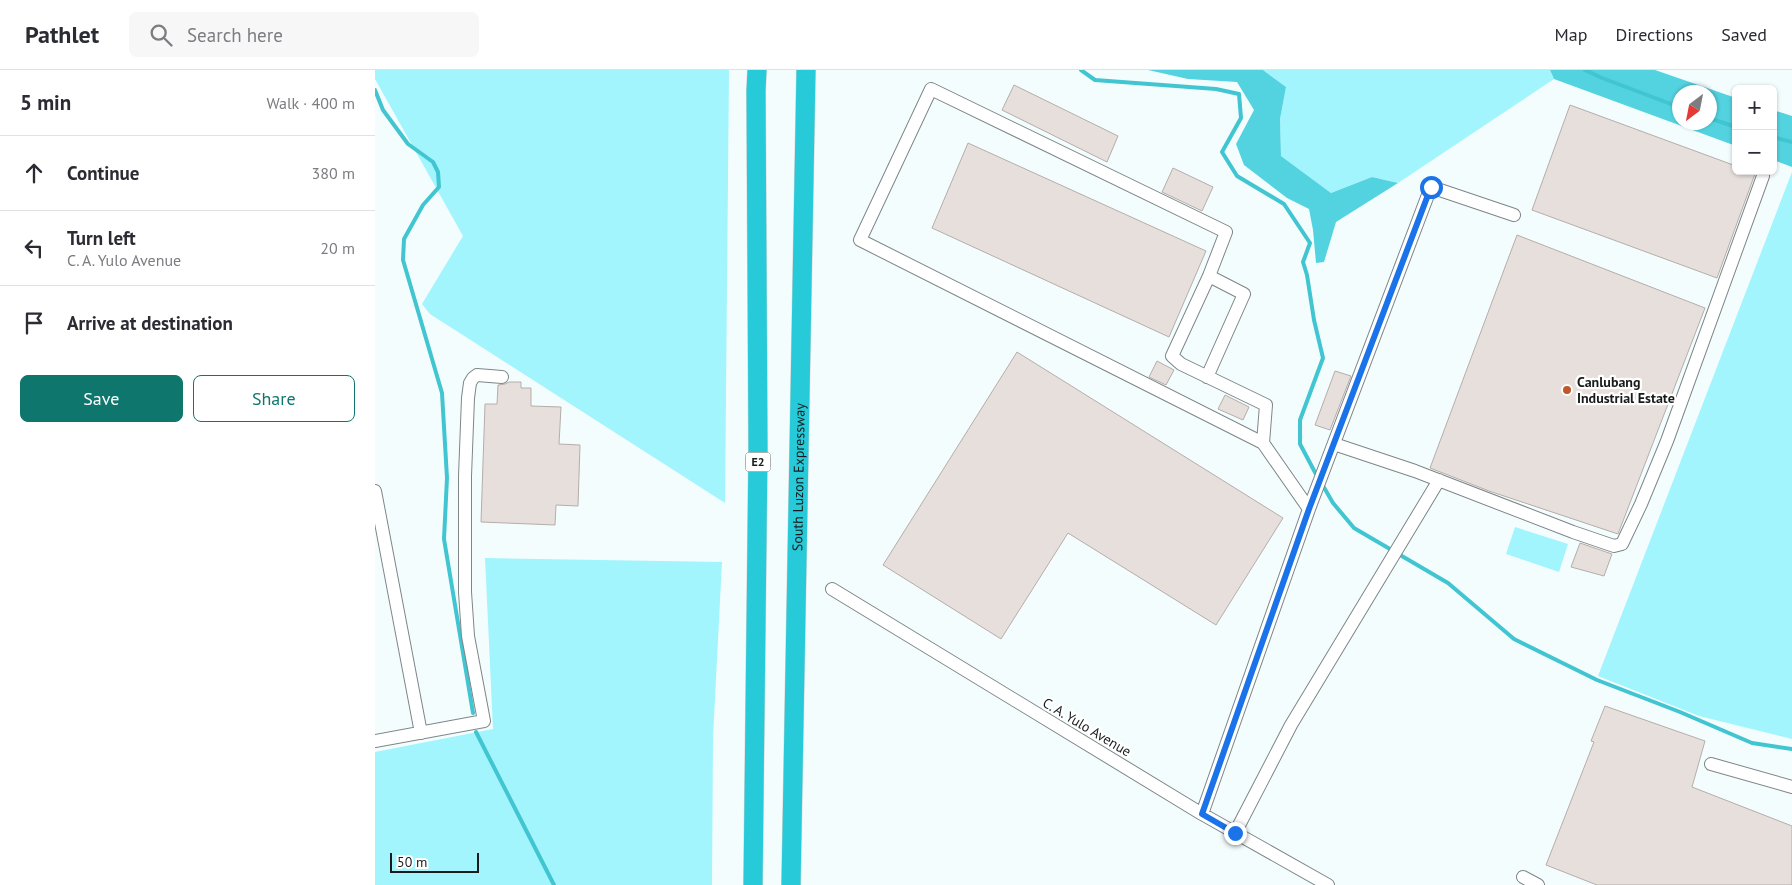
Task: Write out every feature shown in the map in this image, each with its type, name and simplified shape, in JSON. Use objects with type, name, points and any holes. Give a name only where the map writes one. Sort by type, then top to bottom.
[{"type":"highway","name":"E2","points":[[753,885],[758,450],[757,70]]},
{"type":"highway","name":"South Luzon Expressway","points":[[791,885],[806,70]]},
{"type":"street","points":[[1263,443],[1266,405],[1181,364],[1171,356],[1209,276],[1226,232],[931,89],[860,240],[1263,443],[1309,509]]},
{"type":"street","points":[[1334,444],[1439,480],[1613,546],[1623,543],[1667,440],[1763,176]]},
{"type":"street","points":[[1202,814],[1309,509],[1431,187],[1513,215]]},
{"type":"street","points":[[1207,377],[1244,294],[1209,276]]},
{"type":"street","points":[[375,741],[484,721],[468,636],[465,592],[465,476],[469,398],[470,383],[477,375],[502,377]]},
{"type":"street","points":[[1235,833],[1291,724],[1439,480]]},
{"type":"street","points":[[375,491],[421,733]]},
{"type":"street","name":"C. A. Yulo Avenue","points":[[832,589],[1202,814],[1328,885]]},
{"type":"street","points":[[1711,764],[1792,787]]},
{"type":"street","points":[[1523,877],[1538,885]]},
{"type":"shaded area","points":[[375,70],[729,70],[725,503],[430,314],[422,304],[463,236],[375,79]]},
{"type":"shaded area","points":[[1148,70],[1263,70],[1286,87],[1280,119],[1281,156],[1331,193],[1372,177],[1398,183],[1336,222],[1324,262],[1316,263],[1309,209],[1287,198],[1244,165],[1236,144],[1254,110],[1237,82],[1188,79]]},
{"type":"shaded area","points":[[1263,70],[1550,70],[1554,79],[1398,183],[1372,177],[1331,193],[1281,156],[1280,119],[1286,87]]},
{"type":"shaded area","points":[[1550,70],[1655,70],[1698,85],[1672,85],[1672,122],[1554,79]]},
{"type":"shaded area","points":[[1717,91],[1732,97],[1732,145],[1693,130],[1717,130]]},
{"type":"shaded area","points":[[1777,111],[1792,116],[1792,167],[1777,161]]},
{"type":"shaded area","points":[[1792,172],[1792,739],[1699,716],[1598,676]]},
{"type":"shaded area","points":[[1515,527],[1568,544],[1559,572],[1506,554]]},
{"type":"shaded area","points":[[485,558],[722,562],[713,737],[712,885],[375,885],[375,752],[493,729]]},
{"type":"building","points":[[1014,85],[1118,136],[1107,162],[1002,110]]},
{"type":"building","points":[[1570,105],[1732,165],[1732,175],[1755,175],[1717,278],[1532,210]]},
{"type":"building","points":[[968,143],[1206,251],[1169,337],[932,228]]},
{"type":"building","points":[[1173,168],[1213,187],[1202,211],[1162,192]]},
{"type":"building","name":"Canlubang Industrial Estate","points":[[1517,235],[1705,308],[1618,534],[1489,491],[1430,468]]},
{"type":"building","points":[[1017,352],[1283,518],[1216,625],[1068,533],[1001,639],[883,565]]},
{"type":"building","points":[[1157,361],[1174,370],[1166,385],[1149,377]]},
{"type":"building","points":[[1335,371],[1351,376],[1330,430],[1315,425]]},
{"type":"building","points":[[509,382],[521,382],[521,388],[531,388],[531,406],[561,407],[559,444],[580,445],[578,506],[556,505],[555,525],[481,522],[485,404],[497,404],[498,385]]},
{"type":"building","points":[[1225,395],[1249,407],[1243,420],[1218,409]]},
{"type":"building","points":[[1580,543],[1612,554],[1604,576],[1571,567]]},
{"type":"building","points":[[1605,706],[1705,741],[1692,787],[1792,826],[1792,885],[1597,885],[1546,865],[1594,742],[1591,741]]},
{"type":"waterway","points":[[1081,70],[1095,80],[1216,89],[1239,94],[1241,118],[1222,152],[1237,176],[1284,204],[1310,243],[1303,262],[1323,358],[1300,420],[1300,444],[1318,478]]},
{"type":"waterway","points":[[1585,70],[1672,104]]},
{"type":"waterway","points":[[375,90],[383,110],[408,144],[433,162],[438,172],[439,187],[423,205],[404,239],[403,260],[442,393],[447,478],[444,539],[473,713]]},
{"type":"waterway","points":[[1717,121],[1732,126]]},
{"type":"waterway","points":[[1777,138],[1792,142]]},
{"type":"waterway","points":[[1322,484],[1333,503],[1354,528],[1448,583],[1514,639],[1597,680],[1680,712],[1752,743],[1792,749]]},
{"type":"waterway","points":[[476,732],[554,885]]},
{"type":"place","name":"Canlubang Industrial Estate","points":[[1567,390]]},
{"type":"route","points":[[1235,833],[1202,814],[1309,509],[1431,187]]}]
